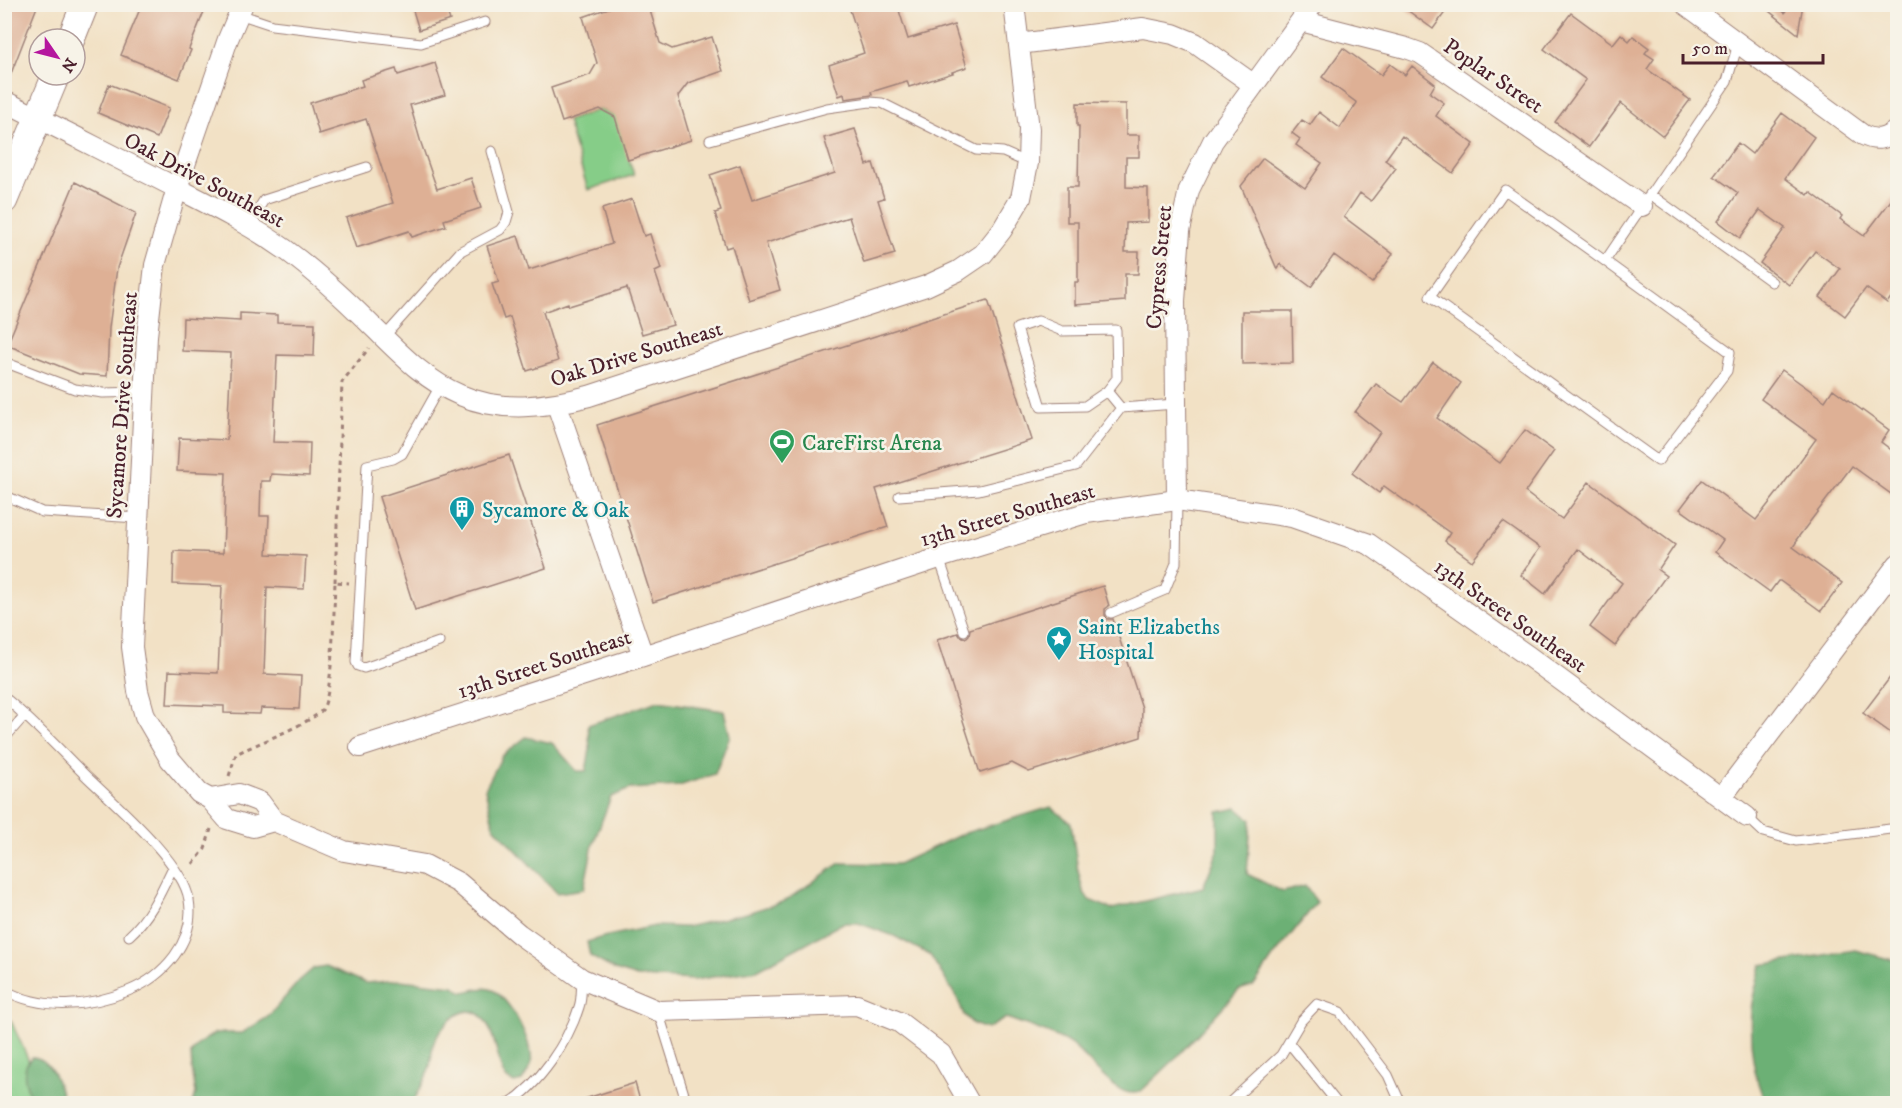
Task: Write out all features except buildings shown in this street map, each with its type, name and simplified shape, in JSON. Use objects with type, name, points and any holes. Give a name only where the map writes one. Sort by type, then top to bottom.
[{"type":"main road","points":[[75,27],[85,4]]},
{"type":"main road","points":[[4,200],[51,87]]},
{"type":"street","name":"Oak Drive Southeast","points":[[4,101],[248,225],[315,272],[382,336],[440,386],[489,405],[556,405],[915,290],[958,271],[982,254],[1002,230],[1021,198],[1029,163],[1029,129],[1014,4]]},
{"type":"street","name":"Cypress Street","points":[[1177,500],[1175,301],[1180,231],[1189,190],[1213,141],[1313,4]]},
{"type":"street","points":[[1685,4],[1868,138],[1887,138],[1898,129]]},
{"type":"street","name":"Sycamore Drive Southeast","points":[[241,9],[228,39],[177,188],[155,265],[149,317],[132,647],[138,691],[146,716],[170,759],[199,793],[210,800],[239,794],[260,802],[274,821],[344,851],[425,865],[459,883],[519,934],[582,979],[658,1011],[858,1005],[899,1022],[941,1054],[970,1104]]},
{"type":"street","name":"Poplar Street","points":[[1301,21],[1419,53],[1646,200]]},
{"type":"street","points":[[1019,44],[1143,28],[1173,34],[1194,43],[1254,85]]},
{"type":"street","points":[[556,405],[643,656]]},
{"type":"street","name":"13th Street Southeast","points":[[360,747],[939,558],[1086,513],[1177,500],[1292,516],[1369,544],[1528,656],[1747,817]]},
{"type":"street","points":[[1721,798],[1898,564]]},
{"type":"lane","points":[[241,9],[272,25],[421,43],[485,22]]},
{"type":"lane","points":[[1605,261],[1727,81],[1738,44]]},
{"type":"lane","points":[[710,140],[827,108],[870,102],[882,103],[976,150],[1003,152],[1029,163]]},
{"type":"lane","points":[[382,336],[461,251],[500,230],[506,222],[509,212],[492,151]]},
{"type":"lane","points":[[248,225],[264,200],[366,167]]},
{"type":"lane","points":[[1505,190],[1605,261],[1730,352],[1727,371],[1658,461],[1430,297],[1505,190]]},
{"type":"lane","points":[[1646,200],[1772,282]]},
{"type":"lane","points":[[1038,321],[1062,331],[1116,330],[1117,378],[1107,390],[1085,406],[1041,407],[1017,328],[1038,321]]},
{"type":"lane","points":[[4,362],[75,389],[103,393],[144,392]]},
{"type":"lane","points":[[439,642],[364,668],[358,666],[356,662],[367,465],[393,459],[402,454],[440,386]]},
{"type":"lane","points":[[1107,390],[1121,408]]},
{"type":"lane","points":[[898,496],[979,490],[1076,466],[1121,408],[1176,404]]},
{"type":"lane","points":[[4,495],[42,512],[137,518]]},
{"type":"lane","points":[[1111,613],[1165,590],[1176,563],[1177,500]]},
{"type":"lane","points":[[939,558],[964,631]]},
{"type":"lane","points":[[4,697],[156,845],[173,867],[189,899],[189,921],[175,955],[169,964],[153,977],[130,990],[81,1004],[36,1001],[4,990]]},
{"type":"lane","points":[[4,739],[25,715]]},
{"type":"lane","points":[[1747,817],[1763,832],[1796,840],[1898,828]]},
{"type":"lane","points":[[129,936],[152,910],[173,867]]},
{"type":"lane","points":[[508,1104],[522,1095],[560,1051],[580,1006],[582,979]]},
{"type":"lane","points":[[1228,1104],[1281,1055],[1301,1022],[1317,1004],[1340,1012],[1389,1075],[1401,1104]]},
{"type":"lane","points":[[658,1011],[687,1104]]},
{"type":"lane","points":[[1288,1042],[1338,1104]]},
{"type":"path","points":[[1775,4],[1785,12],[1786,4]]},
{"type":"path","points":[[227,783],[236,754],[311,719],[323,709],[329,689],[342,382],[382,336]]},
{"type":"path","points":[[335,582],[360,583]]},
{"type":"path","points":[[193,864],[205,849],[214,821]]},
{"type":"green space","points":[[600,109],[611,115],[615,114],[634,175],[588,190],[567,121]]},
{"type":"green space","points":[[658,701],[724,711],[730,736],[715,774],[679,786],[630,789],[611,797],[593,844],[584,889],[557,893],[494,827],[485,789],[502,756],[526,737],[552,743],[577,771],[586,771],[590,749],[588,725]]},
{"type":"green space","points":[[1051,807],[1071,823],[1083,891],[1089,900],[1112,909],[1203,887],[1218,851],[1218,812],[1237,808],[1251,820],[1247,874],[1283,892],[1305,886],[1317,902],[1254,985],[1239,990],[1174,1060],[1140,1092],[1130,1093],[1121,1090],[1075,1048],[1045,1032],[1006,1018],[987,1029],[973,1024],[964,1015],[957,998],[930,955],[894,936],[858,923],[843,923],[757,970],[694,980],[637,977],[615,970],[590,956],[587,942],[655,926],[686,927],[747,913],[785,901],[840,863],[898,864],[962,834]]},
{"type":"green space","points":[[1855,950],[1897,961],[1897,1103],[1766,1103],[1755,1071],[1751,1034],[1752,1005],[1761,965]]},
{"type":"green space","points":[[326,966],[366,983],[400,980],[454,986],[463,992],[480,988],[490,989],[505,1001],[525,1034],[531,1056],[528,1071],[522,1081],[514,1083],[506,1078],[489,1027],[479,1015],[472,1011],[457,1015],[438,1035],[433,1045],[431,1063],[413,1103],[193,1103],[196,1093],[191,1054],[198,1044],[215,1033],[242,1033],[268,1017],[299,981],[314,968]]},
{"type":"green space","points":[[4,1016],[11,1021],[48,1103],[5,1103]]},
{"type":"green space","points":[[32,1057],[45,1062],[50,1068],[64,1103],[33,1103],[25,1079],[25,1068]]},
{"type":"place","name":"CareFirst Arena","points":[[782,465]]},
{"type":"place","name":"Sycamore & Oak","points":[[462,532]]},
{"type":"place","name":"Saint Elizabeths Hospital","points":[[1059,662]]}]
